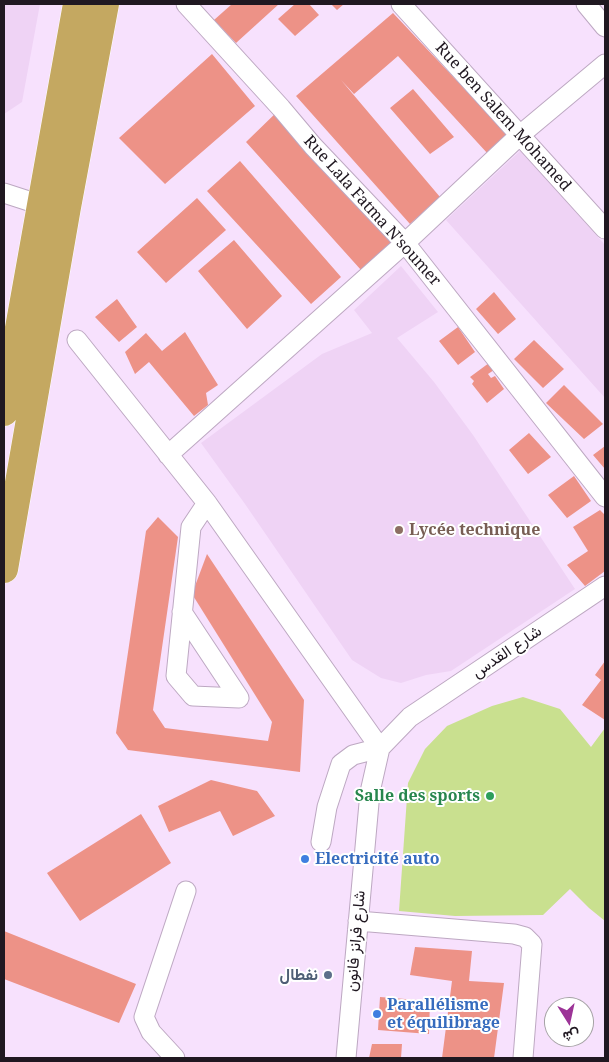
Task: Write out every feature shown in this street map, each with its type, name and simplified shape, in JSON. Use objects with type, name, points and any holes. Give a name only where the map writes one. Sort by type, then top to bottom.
[{"type":"highway","points":[[4,569],[54,206],[77,4]]},
{"type":"highway","points":[[4,412],[105,4]]},
{"type":"street","name":"Rue Lala Fatma N'soumer","points":[[186,4],[282,108],[313,146],[404,243],[605,497]]},
{"type":"street","name":"Rue ben Salem Mohamed","points":[[400,4],[605,229]]},
{"type":"street","points":[[586,4],[605,27]]},
{"type":"street","points":[[168,455],[404,243],[520,135],[605,64]]},
{"type":"street","points":[[4,194],[54,206]]},
{"type":"street","points":[[77,340],[207,503],[380,748],[353,755],[341,764],[327,807],[321,842]]},
{"type":"street","points":[[182,612],[239,698],[193,696],[176,676],[182,612],[191,527],[207,503]]},
{"type":"street","name":"شارع القدس","points":[[380,748],[410,717],[605,586]]},
{"type":"street","name":"شارع فرانز فانون","points":[[346,1058],[370,792],[380,748]]},
{"type":"street","points":[[175,1058],[151,1032],[144,1017],[186,891]]},
{"type":"street","points":[[358,921],[514,934],[525,937],[532,944],[523,1058]]},
{"type":"shaded area","points":[[4,4],[40,4],[22,102],[4,114]]},
{"type":"shaded area","points":[[521,150],[605,245],[605,398],[446,220]]},
{"type":"shaded area","name":"Lycée technique","points":[[401,266],[438,312],[397,338],[434,382],[473,435],[575,589],[451,671],[426,675],[401,683],[381,678],[352,660],[201,443],[322,354],[372,333],[354,310]]},
{"type":"green space","name":"Salle des sports","points":[[523,697],[560,709],[591,747],[605,728],[605,921],[570,889],[543,915],[455,916],[399,911],[408,783],[425,749],[447,726],[492,706]]},
{"type":"building","points":[[232,4],[279,4],[236,43],[214,20]]},
{"type":"building","points":[[295,4],[309,4],[319,15],[295,36],[278,19]]},
{"type":"building","points":[[331,4],[344,4],[337,10]]},
{"type":"building","points":[[393,13],[508,135],[488,154],[398,56],[354,94],[341,80],[440,197],[410,224],[296,96]]},
{"type":"building","points":[[212,54],[255,106],[165,184],[119,138]]},
{"type":"building","points":[[413,89],[454,137],[430,154],[390,108]]},
{"type":"building","points":[[281,108],[396,240],[361,270],[246,142]]},
{"type":"building","points":[[240,161],[341,277],[311,304],[207,191]]},
{"type":"building","points":[[197,198],[226,230],[166,283],[137,252]]},
{"type":"building","points":[[234,240],[282,296],[247,329],[198,271]]},
{"type":"building","points":[[494,292],[516,319],[498,334],[476,309]]},
{"type":"building","points":[[117,299],[137,327],[119,342],[95,317]]},
{"type":"building","points":[[458,327],[475,352],[458,365],[439,341]]},
{"type":"building","points":[[185,332],[218,385],[206,393],[208,405],[194,416],[149,362],[135,374],[125,352],[146,333],[162,351]]},
{"type":"building","points":[[534,340],[564,369],[543,388],[514,359]]},
{"type":"building","points":[[489,363],[494,370],[488,374],[491,378],[495,376],[504,389],[487,403],[472,384],[474,381],[470,377]]},
{"type":"building","points":[[564,385],[603,424],[584,439],[546,403]]},
{"type":"building","points":[[529,433],[551,457],[528,474],[509,450]]},
{"type":"building","points":[[605,446],[605,469],[593,455]]},
{"type":"building","points":[[574,476],[591,501],[567,518],[548,495]]},
{"type":"building","points":[[600,510],[605,515],[605,571],[585,586],[567,565],[588,551],[573,527]]},
{"type":"building","points":[[158,517],[178,537],[153,710],[165,728],[268,741],[272,722],[192,594],[207,554],[304,700],[300,772],[128,750],[116,733],[146,531]]},
{"type":"building","points":[[605,661],[605,720],[582,705],[601,680],[595,675]]},
{"type":"building","points":[[211,780],[257,791],[275,816],[233,836],[220,811],[169,832],[158,806]]},
{"type":"building","points":[[141,814],[171,863],[80,921],[47,873]]},
{"type":"building","points":[[4,931],[136,984],[119,1023],[4,979]]},
{"type":"building","points":[[415,947],[472,951],[469,981],[504,983],[494,1058],[442,1058],[452,981],[410,975]]},
{"type":"building","points":[[380,997],[430,1001],[429,1034],[378,1030]]},
{"type":"building","points":[[372,1044],[402,1044],[401,1058],[369,1058]]},
{"type":"place","name":"Lycée technique","points":[[399,530]]},
{"type":"place","name":"Salle des sports","points":[[490,796]]},
{"type":"place","name":"Electricité auto","points":[[305,859]]},
{"type":"place","name":"نفطال","points":[[328,975]]},
{"type":"place","name":"Parallélisme et équilibrage","points":[[377,1014]]}]
